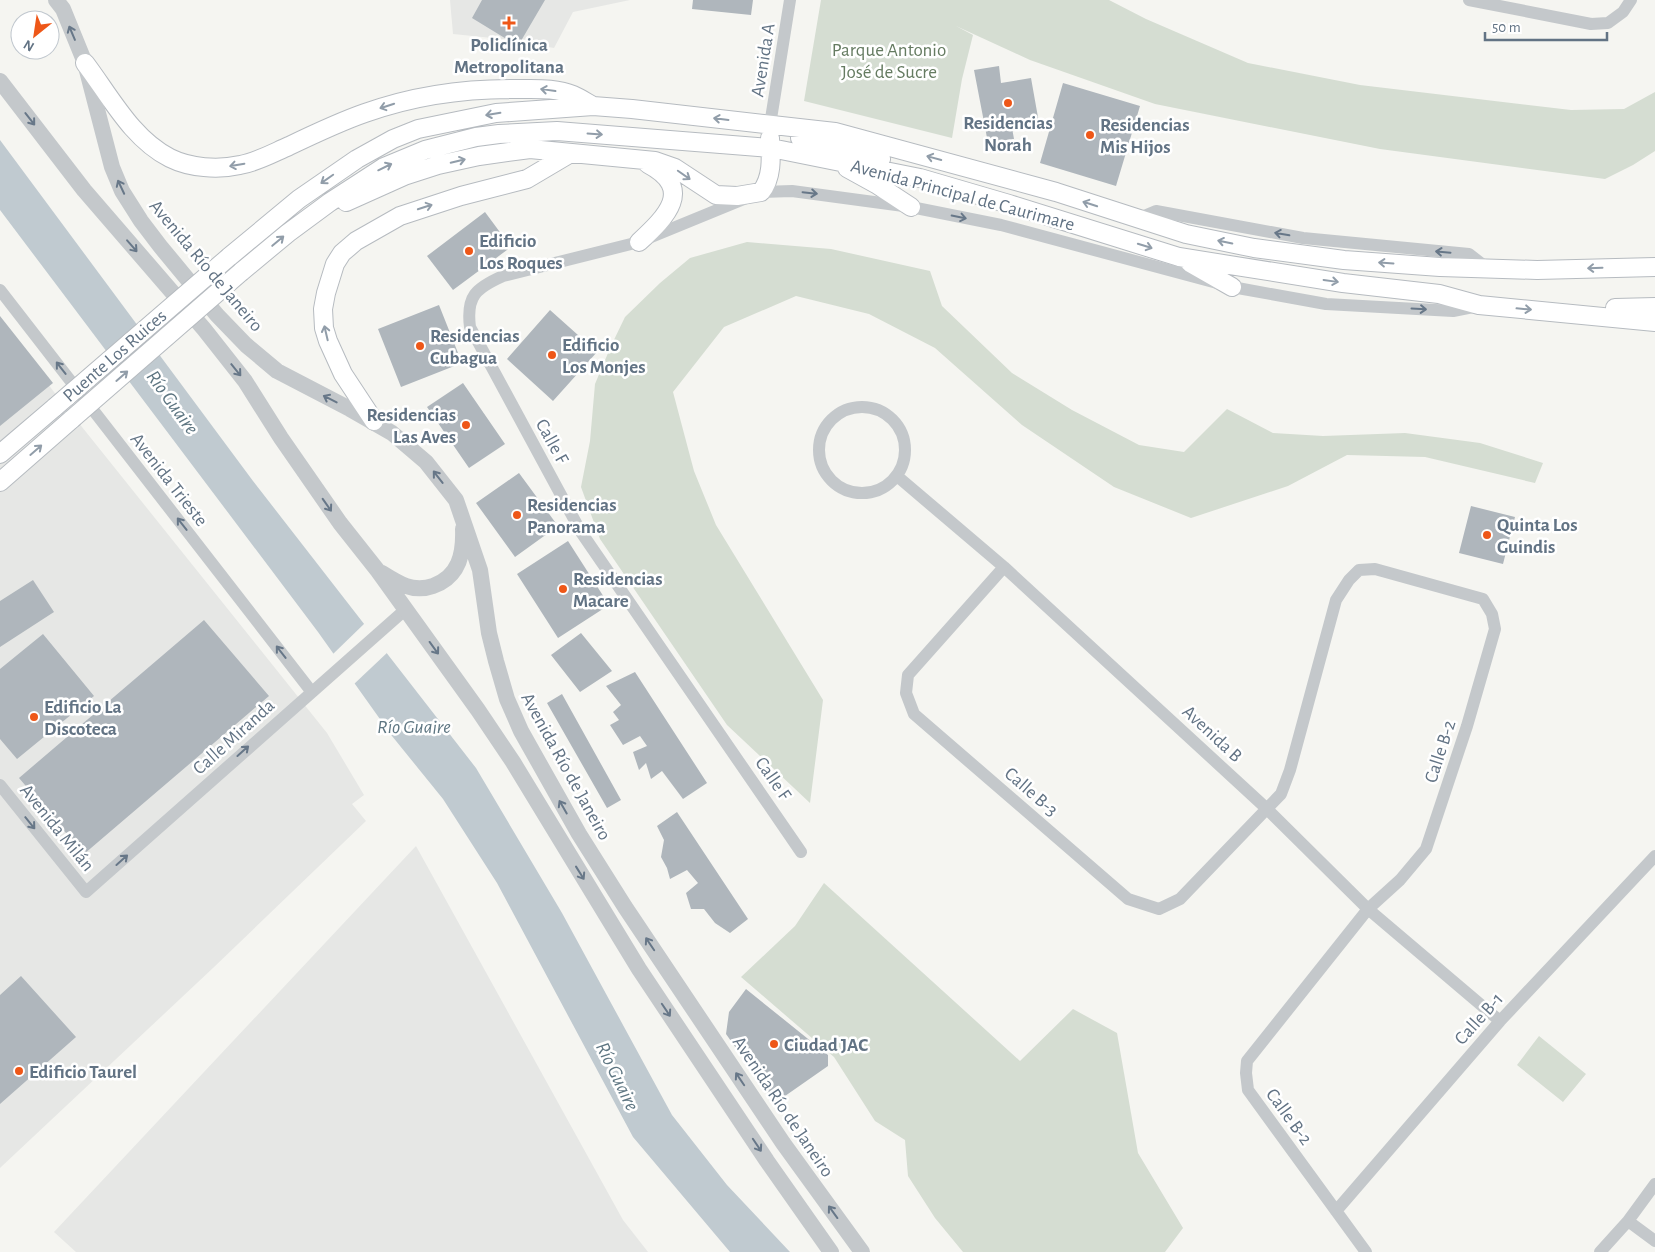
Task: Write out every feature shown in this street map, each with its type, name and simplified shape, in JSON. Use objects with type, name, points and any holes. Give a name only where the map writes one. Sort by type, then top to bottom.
[{"type":"main road","points":[[85,63],[114,105],[149,144],[170,158],[190,165],[213,168],[240,166],[265,157],[327,128],[408,99],[452,92],[501,88],[547,89],[572,95],[593,106]]},
{"type":"main road","name":"Avenida Principal de Caurimare","points":[[229,257],[299,199],[357,159],[393,139],[418,129],[496,113],[593,106],[844,134],[1056,192],[1186,234],[1263,250],[1344,260],[1440,267],[1537,270],[1651,269]]},
{"type":"main road","points":[[330,202],[346,202],[404,176],[438,165],[479,156],[530,149],[655,161],[675,168],[716,196],[737,196],[762,192],[770,176],[770,125]]},
{"type":"main road","points":[[770,125],[786,134],[1006,193],[1020,208]]},
{"type":"main road","name":"Avenida Principal de Caurimare","points":[[241,272],[288,233],[330,202],[384,167],[425,150],[476,136],[557,131],[771,148],[920,178],[1179,257],[1343,283],[1439,294],[1479,305],[1655,322]]},
{"type":"main road","points":[[374,421],[343,374],[324,328],[323,309],[326,293],[333,270],[342,253],[356,240],[400,216],[461,196],[527,180],[571,153]]},
{"type":"main road","points":[[639,159],[664,176],[673,191],[672,203],[668,214],[639,242]]},
{"type":"main road","points":[[828,159],[876,184],[911,207]]},
{"type":"main road","name":"Puente Los Ruices","points":[[0,454],[229,257]]},
{"type":"main road","points":[[1179,257],[1232,287]]},
{"type":"main road","name":"Puente Los Ruices","points":[[0,482],[241,272]]},
{"type":"main road","points":[[1568,313],[1589,306],[1655,308]]},
{"type":"street","name":"Avenida Río de Janeiro","points":[[56,0],[63,9],[85,63],[112,167],[122,192],[160,246],[246,345],[277,371],[374,421],[392,433],[426,462],[456,500],[480,570],[489,633],[496,661],[507,699],[521,731],[579,834],[625,907],[783,1143],[862,1252]]},
{"type":"street","name":"Avenida A","points":[[770,125],[790,0]]},
{"type":"street","points":[[1469,0],[1591,24],[1608,22],[1623,12],[1631,0]]},
{"type":"street","points":[[0,80],[84,190],[204,329],[245,380],[340,523],[378,571],[468,695],[508,755],[639,969],[767,1161],[831,1252]]},
{"type":"street","name":"Avenida Principal de Caurimare","points":[[762,192],[824,195],[911,207],[1001,225],[1232,287],[1326,304],[1453,311],[1479,305]]},
{"type":"street","name":"Calle F","points":[[762,192],[639,242],[503,276],[486,284],[473,295],[468,312],[470,327],[582,532],[802,852]]},
{"type":"street","name":"Avenida Trieste","points":[[0,290],[314,688]]},
{"type":"street","points":[[864,406],[881,411],[894,420],[901,431],[905,446],[904,461],[897,476],[882,488],[870,493],[861,493],[839,487],[828,477],[820,465],[819,439],[824,428],[835,415],[854,407],[864,406]]},
{"type":"street","name":"Avenida B","points":[[897,476],[1004,567],[1266,808],[1368,910],[1500,1021]]},
{"type":"street","points":[[406,609],[452,575],[461,555],[464,541],[463,518]]},
{"type":"street","name":"Calle B-3","points":[[1004,567],[908,674],[906,692],[914,714],[1128,899],[1159,909],[1180,899],[1266,808]]},
{"type":"street","name":"Calle B-2","points":[[1266,808],[1281,794],[1290,770],[1336,600],[1349,580],[1359,570],[1375,569],[1483,599],[1492,614],[1495,629],[1467,726],[1426,849],[1400,880],[1368,910],[1247,1061],[1248,1090],[1366,1252]]},
{"type":"street","points":[[378,571],[408,587],[430,587],[445,581]]},
{"type":"street","name":"Calle Miranda","points":[[86,892],[314,688],[406,609]]},
{"type":"street","name":"Avenida Milán","points":[[0,785],[86,892]]},
{"type":"street","name":"Calle B-1","points":[[1336,1211],[1500,1021],[1655,856]]},
{"type":"street","points":[[1600,1252],[1628,1221],[1655,1184]]},
{"type":"street","points":[[1628,1221],[1655,1241]]},
{"type":"shaded area","name":"Policlínica Metropolitana","points":[[450,0],[630,0],[573,12],[554,48],[502,39],[453,34]]},
{"type":"shaded area","points":[[0,320],[54,392],[327,733],[364,795],[352,804],[366,821],[0,1168]]},
{"type":"shaded area","points":[[416,846],[623,1220],[648,1252],[76,1252],[54,1232]]},
{"type":"green space","name":"Parque Antonio José de Sucre","points":[[821,0],[1109,0],[1146,19],[1248,63],[1360,85],[1571,110],[1624,109],[1655,92],[1655,151],[1605,179],[1380,149],[1155,104],[1030,60],[956,26],[973,35],[962,79],[952,138],[804,101]]},
{"type":"green space","points":[[747,242],[831,249],[930,271],[942,306],[1012,373],[1072,410],[1139,445],[1184,452],[1227,409],[1273,433],[1323,436],[1405,433],[1480,443],[1543,463],[1535,483],[1425,457],[1347,455],[1288,486],[1191,518],[1114,487],[1022,425],[935,348],[869,314],[796,296],[724,327],[673,392],[694,471],[716,525],[823,700],[810,803],[727,725],[600,539],[581,487],[590,441],[595,384],[625,317],[660,283],[690,258]]},
{"type":"green space","points":[[824,883],[1020,1061],[1073,1009],[1117,1033],[1138,1153],[1183,1228],[1165,1252],[963,1252],[935,1218],[908,1176],[905,1140],[875,1121],[834,1057],[741,977],[795,926]]},
{"type":"green space","points":[[1539,1036],[1586,1074],[1563,1102],[1517,1065]]},
{"type":"water","name":"Río Guaire","points":[[0,140],[253,481],[476,768],[562,913],[672,1115],[727,1185],[790,1252],[730,1252],[633,1137],[497,883],[443,799],[392,736],[318,632],[0,210]]},
{"type":"pier","points":[[366,622],[389,651],[353,685],[332,655]]},
{"type":"building","points":[[482,0],[545,0],[518,46],[472,18]]},
{"type":"building","points":[[693,0],[753,0],[751,15],[692,9]]},
{"type":"building","name":"Residencias Norah","points":[[999,66],[1001,83],[1031,78],[1039,123],[1012,128],[1014,139],[988,143],[974,70]]},
{"type":"building","name":"Residencias Mis Hijos","points":[[1063,83],[1140,106],[1116,186],[1040,163]]},
{"type":"building","name":"Edificio Los Roques","points":[[485,212],[511,247],[453,290],[427,256]]},
{"type":"building","name":"Residencias Cubagua","points":[[439,305],[462,363],[401,387],[378,329]]},
{"type":"building","name":"Edificio Los Monjes","points":[[550,310],[597,352],[553,401],[507,359]]},
{"type":"building","points":[[0,316],[53,383],[0,426]]},
{"type":"building","name":"Residencias Las Aves","points":[[463,383],[505,444],[469,468],[427,407]]},
{"type":"building","name":"Residencias Panorama","points":[[519,473],[558,526],[515,557],[476,503]]},
{"type":"building","name":"Quinta Los Guindis","points":[[1471,506],[1515,517],[1503,564],[1459,553]]},
{"type":"building","name":"Residencias Macare","points":[[568,541],[609,605],[558,638],[517,574]]},
{"type":"building","points":[[33,580],[54,612],[0,647],[0,601]]},
{"type":"building","points":[[204,620],[269,696],[84,854],[19,778]]},
{"type":"building","points":[[581,633],[612,671],[580,692],[551,655]]},
{"type":"building","name":"Edificio La Discoteca","points":[[43,634],[94,696],[17,759],[0,739],[0,669]]},
{"type":"building","points":[[635,672],[707,783],[683,799],[662,771],[651,779],[646,763],[639,770],[633,752],[647,746],[640,736],[623,745],[610,725],[619,720],[613,712],[621,705],[606,686]]},
{"type":"building","points":[[562,694],[621,800],[607,808],[547,703]]},
{"type":"building","points":[[677,812],[748,919],[730,933],[715,923],[704,909],[691,909],[686,893],[698,883],[687,870],[670,879],[661,857],[664,840],[657,826]]},
{"type":"building","name":"Edificio Taurel","points":[[21,976],[76,1037],[0,1104],[0,995]]},
{"type":"building","name":"Ciudad JAC","points":[[746,989],[828,1055],[828,1066],[775,1103],[726,1034],[729,1012]]},
{"type":"place","name":"Policlínica Metropolitana","points":[[509,23]]},
{"type":"place","name":"Residencias Norah","points":[[1008,103]]},
{"type":"place","name":"Residencias Mis Hijos","points":[[1090,135]]},
{"type":"place","name":"Edificio Los Roques","points":[[469,251]]},
{"type":"place","name":"Residencias Cubagua","points":[[420,346]]},
{"type":"place","name":"Edificio Los Monjes","points":[[552,355]]},
{"type":"place","name":"Residencias Las Aves","points":[[466,425]]},
{"type":"place","name":"Residencias Panorama","points":[[517,515]]},
{"type":"place","name":"Quinta Los Guindis","points":[[1487,535]]},
{"type":"place","name":"Residencias Macare","points":[[563,589]]},
{"type":"place","name":"Edificio La Discoteca","points":[[34,717]]},
{"type":"place","name":"Ciudad JAC","points":[[774,1044]]},
{"type":"place","name":"Edificio Taurel","points":[[19,1071]]}]
